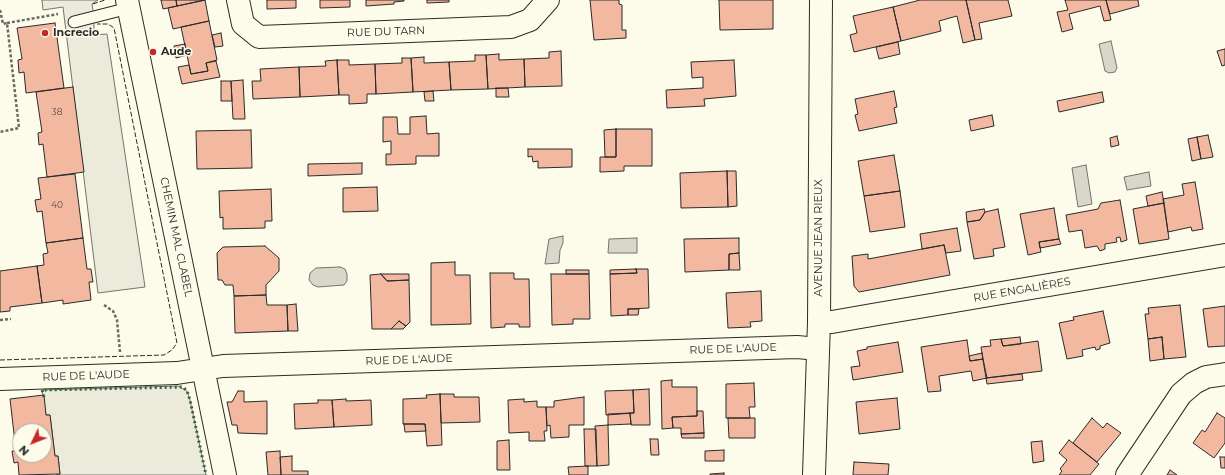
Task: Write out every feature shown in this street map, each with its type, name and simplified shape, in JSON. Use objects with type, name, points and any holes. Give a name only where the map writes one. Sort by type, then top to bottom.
[{"type":"street","name":"RUE DU TARN","points":[[238,0],[243,24],[259,37],[511,27],[530,20],[548,0]]},
{"type":"street","name":"AVENUE JEAN RIEUX","points":[[814,475],[819,322],[821,0]]},
{"type":"street","name":"CHEMIN MAL CLABEL","points":[[128,4],[225,475]]},
{"type":"street","name":"RUE ENGALIÈRES","points":[[819,322],[832,322],[1225,255]]},
{"type":"street","name":"RUE DE L'AUDE","points":[[0,379],[177,373],[222,366],[781,347],[818,349]]},
{"type":"street","points":[[1127,475],[1181,394],[1194,383],[1206,377],[1225,374]]},
{"type":"lane","points":[[74,22],[128,4]]},
{"type":"path","points":[[0,10],[3,24],[65,13]]},
{"type":"path","points":[[0,132],[19,128],[7,23]]},
{"type":"path","points":[[104,305],[113,311],[117,320],[122,375]]},
{"type":"path","points":[[0,320],[11,319]]},
{"type":"shaded area","points":[[42,0],[98,0],[92,4],[94,16],[94,35],[107,34],[145,287],[98,293],[63,7],[43,10]]},
{"type":"shaded area","points":[[1111,41],[1117,68],[1115,72],[1109,73],[1105,71],[1099,44]]},
{"type":"shaded area","points":[[1086,165],[1092,204],[1078,207],[1072,168]]},
{"type":"shaded area","points":[[1149,172],[1151,186],[1127,190],[1124,177]]},
{"type":"shaded area","points":[[563,236],[559,263],[545,264],[549,239]]},
{"type":"shaded area","points":[[637,238],[637,253],[608,253],[609,239]]},
{"type":"shaded area","points":[[340,267],[345,269],[347,274],[347,281],[344,285],[318,287],[313,285],[309,280],[310,273],[316,268]]},
{"type":"shaded area","points":[[178,386],[187,391],[190,400],[206,475],[56,475],[60,474],[58,456],[55,456],[52,423],[50,415],[46,415],[42,390]]},
{"type":"building","points":[[161,0],[176,0],[177,6],[163,9]]},
{"type":"building","points":[[176,0],[205,0],[177,6]]},
{"type":"building","points":[[205,0],[209,21],[173,29],[168,8]]},
{"type":"building","points":[[267,0],[296,0],[296,8],[267,9]]},
{"type":"building","points":[[320,0],[350,0],[350,7],[320,8]]},
{"type":"building","points":[[366,0],[404,1],[394,2],[394,4],[366,6]]},
{"type":"building","points":[[427,0],[449,0],[449,2],[427,3]]},
{"type":"building","points":[[590,0],[619,0],[619,4],[622,5],[622,30],[626,30],[626,38],[594,40]]},
{"type":"building","points":[[719,0],[773,0],[773,29],[720,30]]},
{"type":"building","points":[[920,0],[966,0],[975,40],[963,43],[957,16],[939,21],[941,31],[901,41],[893,7]]},
{"type":"building","points":[[966,0],[1008,0],[1012,16],[979,23],[982,39],[975,40]]},
{"type":"building","points":[[1065,0],[1106,0],[1111,20],[1104,21],[1100,6],[1069,14],[1073,29],[1062,32],[1057,12],[1068,10]]},
{"type":"building","points":[[1106,0],[1138,0],[1139,6],[1110,14]]},
{"type":"building","points":[[893,7],[901,41],[854,52],[850,35],[857,33],[853,16]]},
{"type":"building","points":[[209,21],[217,60],[206,63],[208,71],[191,74],[181,27]]},
{"type":"building","points":[[55,23],[64,88],[26,93],[24,72],[19,73],[18,60],[22,59],[17,28]]},
{"type":"building","points":[[221,33],[223,46],[215,47],[212,35]]},
{"type":"building","points":[[898,42],[900,54],[879,59],[876,47]]},
{"type":"building","points":[[185,44],[187,55],[176,58],[174,46]]},
{"type":"building","points":[[1225,49],[1225,65],[1222,66],[1217,51]]},
{"type":"building","points":[[561,51],[562,86],[525,87],[524,59],[549,58],[549,52]]},
{"type":"building","points":[[499,54],[499,60],[524,59],[525,87],[488,89],[486,55]]},
{"type":"building","points":[[475,55],[486,55],[488,89],[451,90],[449,62],[475,61]]},
{"type":"building","points":[[424,57],[424,63],[449,62],[451,90],[413,92],[411,58]]},
{"type":"building","points":[[402,58],[411,58],[413,92],[376,94],[375,64],[402,63]]},
{"type":"building","points":[[337,60],[349,60],[349,65],[375,64],[376,94],[367,94],[367,103],[349,104],[349,95],[339,95]]},
{"type":"building","points":[[337,60],[339,95],[300,97],[299,67],[326,66],[325,61]]},
{"type":"building","points":[[734,60],[736,96],[704,99],[705,106],[667,108],[666,90],[703,88],[703,77],[692,78],[691,62]]},
{"type":"building","points":[[216,61],[220,77],[182,84],[178,67],[189,65],[191,74],[208,71],[206,63]]},
{"type":"building","points":[[299,67],[300,97],[253,99],[252,81],[261,81],[260,69]]},
{"type":"building","points":[[243,80],[245,119],[233,119],[231,81]]},
{"type":"building","points":[[221,81],[231,81],[232,101],[221,101]]},
{"type":"building","points":[[73,87],[84,172],[47,177],[43,144],[39,145],[38,133],[42,132],[36,92]]},
{"type":"building","points":[[496,88],[508,88],[509,97],[496,97]]},
{"type":"building","points":[[433,91],[434,101],[425,101],[424,92]]},
{"type":"building","points":[[894,91],[897,107],[894,108],[897,123],[859,131],[855,115],[858,114],[855,99]]},
{"type":"building","points":[[1102,92],[1104,102],[1059,112],[1057,101]]},
{"type":"building","points":[[992,115],[994,126],[971,131],[969,120]]},
{"type":"building","points":[[426,116],[427,134],[439,133],[439,156],[416,156],[416,164],[386,165],[386,154],[391,154],[391,141],[383,142],[383,117],[397,117],[398,134],[410,134],[410,117]]},
{"type":"building","points":[[616,129],[616,157],[605,157],[604,130]]},
{"type":"building","points":[[616,129],[652,129],[652,166],[624,166],[624,171],[600,172],[600,157],[616,157]]},
{"type":"building","points":[[251,130],[252,168],[197,169],[196,131]]},
{"type":"building","points":[[1208,135],[1213,157],[1201,159],[1197,137]]},
{"type":"building","points":[[1117,136],[1119,145],[1111,147],[1110,138]]},
{"type":"building","points":[[1197,137],[1201,159],[1192,161],[1188,139]]},
{"type":"building","points":[[528,149],[572,149],[572,167],[538,168],[538,161],[533,162],[532,156],[528,157]]},
{"type":"building","points":[[894,155],[900,191],[864,196],[858,161]]},
{"type":"building","points":[[362,163],[362,174],[308,176],[308,164]]},
{"type":"building","points":[[727,171],[736,171],[737,206],[728,207]]},
{"type":"building","points":[[727,171],[728,207],[681,208],[680,173]]},
{"type":"building","points":[[75,174],[83,238],[46,243],[42,211],[37,212],[35,200],[41,199],[38,178]]},
{"type":"building","points":[[1195,182],[1203,229],[1192,231],[1191,227],[1168,232],[1163,199],[1184,195],[1182,184]]},
{"type":"building","points":[[377,187],[378,211],[343,212],[343,188]]},
{"type":"building","points":[[271,189],[272,221],[265,221],[265,228],[223,229],[223,217],[220,218],[219,191]]},
{"type":"building","points":[[900,191],[905,227],[870,232],[864,196]]},
{"type":"building","points":[[1162,192],[1164,203],[1148,206],[1146,196]]},
{"type":"building","points":[[1120,200],[1127,240],[1121,242],[1120,237],[1116,238],[1117,242],[1105,244],[1105,249],[1100,251],[1097,246],[1085,248],[1082,230],[1069,232],[1066,215],[1098,209],[1101,203]]},
{"type":"building","points":[[1164,203],[1169,239],[1139,244],[1133,209]]},
{"type":"building","points":[[1054,208],[1059,239],[1039,242],[1041,252],[1028,255],[1020,214]]},
{"type":"building","points":[[984,209],[985,212],[980,220],[967,222],[966,212]]},
{"type":"building","points":[[998,209],[1005,247],[993,249],[994,256],[974,259],[967,222],[980,220],[985,212]]},
{"type":"building","points":[[957,228],[961,251],[946,253],[944,245],[922,249],[920,234]]},
{"type":"building","points":[[83,238],[87,269],[91,269],[93,282],[89,282],[91,300],[63,304],[63,300],[42,303],[37,266],[44,265],[43,254],[48,253],[46,243]]},
{"type":"building","points":[[739,238],[739,253],[729,254],[729,270],[685,272],[684,239]]},
{"type":"building","points":[[1059,239],[1061,244],[1040,248],[1039,242]]},
{"type":"building","points":[[944,245],[950,275],[859,292],[854,286],[852,256],[868,254],[868,259]]},
{"type":"building","points":[[265,246],[279,258],[279,271],[266,285],[266,295],[234,296],[233,285],[225,285],[222,280],[218,280],[217,253],[223,247]]},
{"type":"building","points":[[739,253],[740,270],[729,270],[729,254]]},
{"type":"building","points":[[455,262],[455,275],[470,275],[471,324],[431,325],[431,263]]},
{"type":"building","points":[[37,266],[42,303],[10,307],[10,311],[0,312],[0,271]]},
{"type":"building","points":[[636,269],[637,273],[610,274],[610,270]]},
{"type":"building","points":[[636,269],[648,269],[649,308],[628,309],[628,315],[611,316],[610,274],[637,273]]},
{"type":"building","points":[[566,270],[589,270],[589,274],[566,274]]},
{"type":"building","points":[[490,273],[514,273],[514,279],[529,279],[530,327],[519,327],[519,324],[505,324],[505,327],[491,328]]},
{"type":"building","points":[[381,274],[409,274],[409,280],[387,281]]},
{"type":"building","points":[[381,274],[387,281],[409,280],[410,322],[406,326],[399,321],[391,329],[372,329],[370,275]]},
{"type":"building","points":[[551,274],[589,274],[590,319],[573,319],[573,324],[552,325]]},
{"type":"building","points":[[761,291],[762,321],[750,322],[751,327],[728,328],[726,293]]},
{"type":"building","points":[[266,295],[267,305],[287,305],[288,331],[235,333],[234,296]]},
{"type":"building","points":[[296,304],[298,331],[288,331],[287,305]]},
{"type":"building","points":[[1180,305],[1186,357],[1164,359],[1162,337],[1148,339],[1145,314],[1149,314],[1148,308]]},
{"type":"building","points":[[1225,306],[1225,346],[1208,347],[1203,309]]},
{"type":"building","points":[[628,309],[639,309],[638,315],[628,315]]},
{"type":"building","points":[[1103,311],[1110,343],[1100,346],[1100,349],[1096,350],[1095,347],[1082,350],[1083,356],[1067,359],[1059,323],[1074,320],[1073,317]]},
{"type":"building","points":[[399,321],[406,326],[403,329],[391,329]]},
{"type":"building","points":[[1020,337],[1021,344],[1003,346],[1001,339]]},
{"type":"building","points":[[1162,337],[1164,359],[1150,361],[1148,339]]},
{"type":"building","points":[[1001,339],[1003,346],[1038,341],[1042,371],[986,378],[981,347],[991,346],[990,340]]},
{"type":"building","points":[[967,340],[970,361],[983,359],[987,378],[973,381],[971,371],[939,376],[941,391],[928,392],[921,347]]},
{"type":"building","points":[[898,342],[903,372],[853,380],[851,367],[860,366],[857,351],[867,349],[867,347]]},
{"type":"building","points":[[982,353],[983,359],[970,361],[969,356]]},
{"type":"building","points":[[1022,374],[1023,380],[987,384],[986,378]]},
{"type":"building","points":[[672,380],[672,387],[697,387],[697,416],[672,417],[673,428],[662,429],[661,381]]},
{"type":"building","points":[[754,383],[755,407],[749,407],[750,418],[726,418],[726,384]]},
{"type":"building","points":[[649,389],[650,425],[631,425],[630,413],[634,413],[633,390]]},
{"type":"building","points":[[633,390],[634,413],[606,415],[605,391]]},
{"type":"building","points":[[238,391],[244,391],[244,402],[267,401],[267,434],[238,433],[237,425],[232,425],[227,402],[232,402]]},
{"type":"building","points":[[440,394],[454,394],[454,397],[479,397],[480,422],[441,423]]},
{"type":"building","points":[[440,394],[442,445],[427,446],[425,424],[403,424],[403,399],[427,398],[426,395]]},
{"type":"building","points":[[44,395],[46,415],[50,415],[51,423],[13,423],[10,399]]},
{"type":"building","points":[[584,397],[584,425],[569,425],[569,437],[551,438],[550,425],[547,426],[546,407],[554,407],[554,401]]},
{"type":"building","points":[[897,398],[900,429],[859,434],[856,402]]},
{"type":"building","points":[[346,399],[346,401],[371,400],[372,425],[334,427],[332,400]]},
{"type":"building","points":[[524,399],[524,402],[537,401],[537,407],[546,407],[547,431],[544,431],[545,441],[529,441],[529,432],[509,433],[508,400]]},
{"type":"building","points":[[318,400],[332,400],[334,427],[295,429],[294,404],[318,403]]},
{"type":"building","points":[[697,411],[703,411],[704,433],[681,434],[681,428],[673,428],[672,417],[697,416]]},
{"type":"building","points":[[630,413],[631,424],[608,425],[608,414]]},
{"type":"building","points":[[1217,413],[1225,418],[1225,443],[1214,458],[1193,443],[1202,430],[1205,432]]},
{"type":"building","points":[[728,418],[755,418],[755,438],[729,438]]},
{"type":"building","points":[[1092,418],[1103,428],[1107,423],[1121,433],[1097,462],[1073,443]]},
{"type":"building","points":[[404,424],[425,424],[426,431],[405,432]]},
{"type":"building","points":[[608,425],[609,465],[597,466],[595,426]]},
{"type":"building","points":[[584,429],[596,429],[597,466],[585,466]]},
{"type":"building","points":[[52,431],[55,456],[58,456],[60,474],[19,475],[18,463],[52,463]]},
{"type":"building","points":[[704,433],[704,438],[682,438],[681,434]]},
{"type":"building","points":[[650,439],[658,439],[659,455],[651,455]]},
{"type":"building","points":[[509,440],[510,470],[497,470],[497,441]]},
{"type":"building","points":[[1069,440],[1099,464],[1090,475],[1059,475],[1062,471],[1060,469],[1067,460],[1059,453]]},
{"type":"building","points":[[1042,441],[1044,461],[1033,463],[1031,442]]},
{"type":"building","points":[[724,450],[724,461],[705,461],[705,451]]},
{"type":"building","points":[[280,451],[281,475],[268,475],[266,452]]},
{"type":"building","points":[[292,456],[292,471],[308,471],[308,475],[281,475],[280,457]]},
{"type":"building","points":[[1220,457],[1225,457],[1225,468],[1221,468]]},
{"type":"building","points":[[854,462],[889,464],[888,475],[853,475]]},
{"type":"building","points":[[588,466],[588,475],[569,475],[568,467]]},
{"type":"building","points":[[1170,470],[1177,475],[1167,475]]},
{"type":"building","points":[[724,473],[724,475],[710,475],[710,474]]},
{"type":"hedge","points":[[44,397],[42,390],[183,387],[187,391],[190,400],[206,475]]},
{"type":"fence","points":[[93,4],[105,0]]},
{"type":"fence","points":[[0,360],[164,355],[172,350],[177,343],[114,28],[108,24],[97,24]]},
{"type":"place","name":"Increcio","points":[[45,33]]},
{"type":"place","name":"Aude","points":[[153,52]]}]
